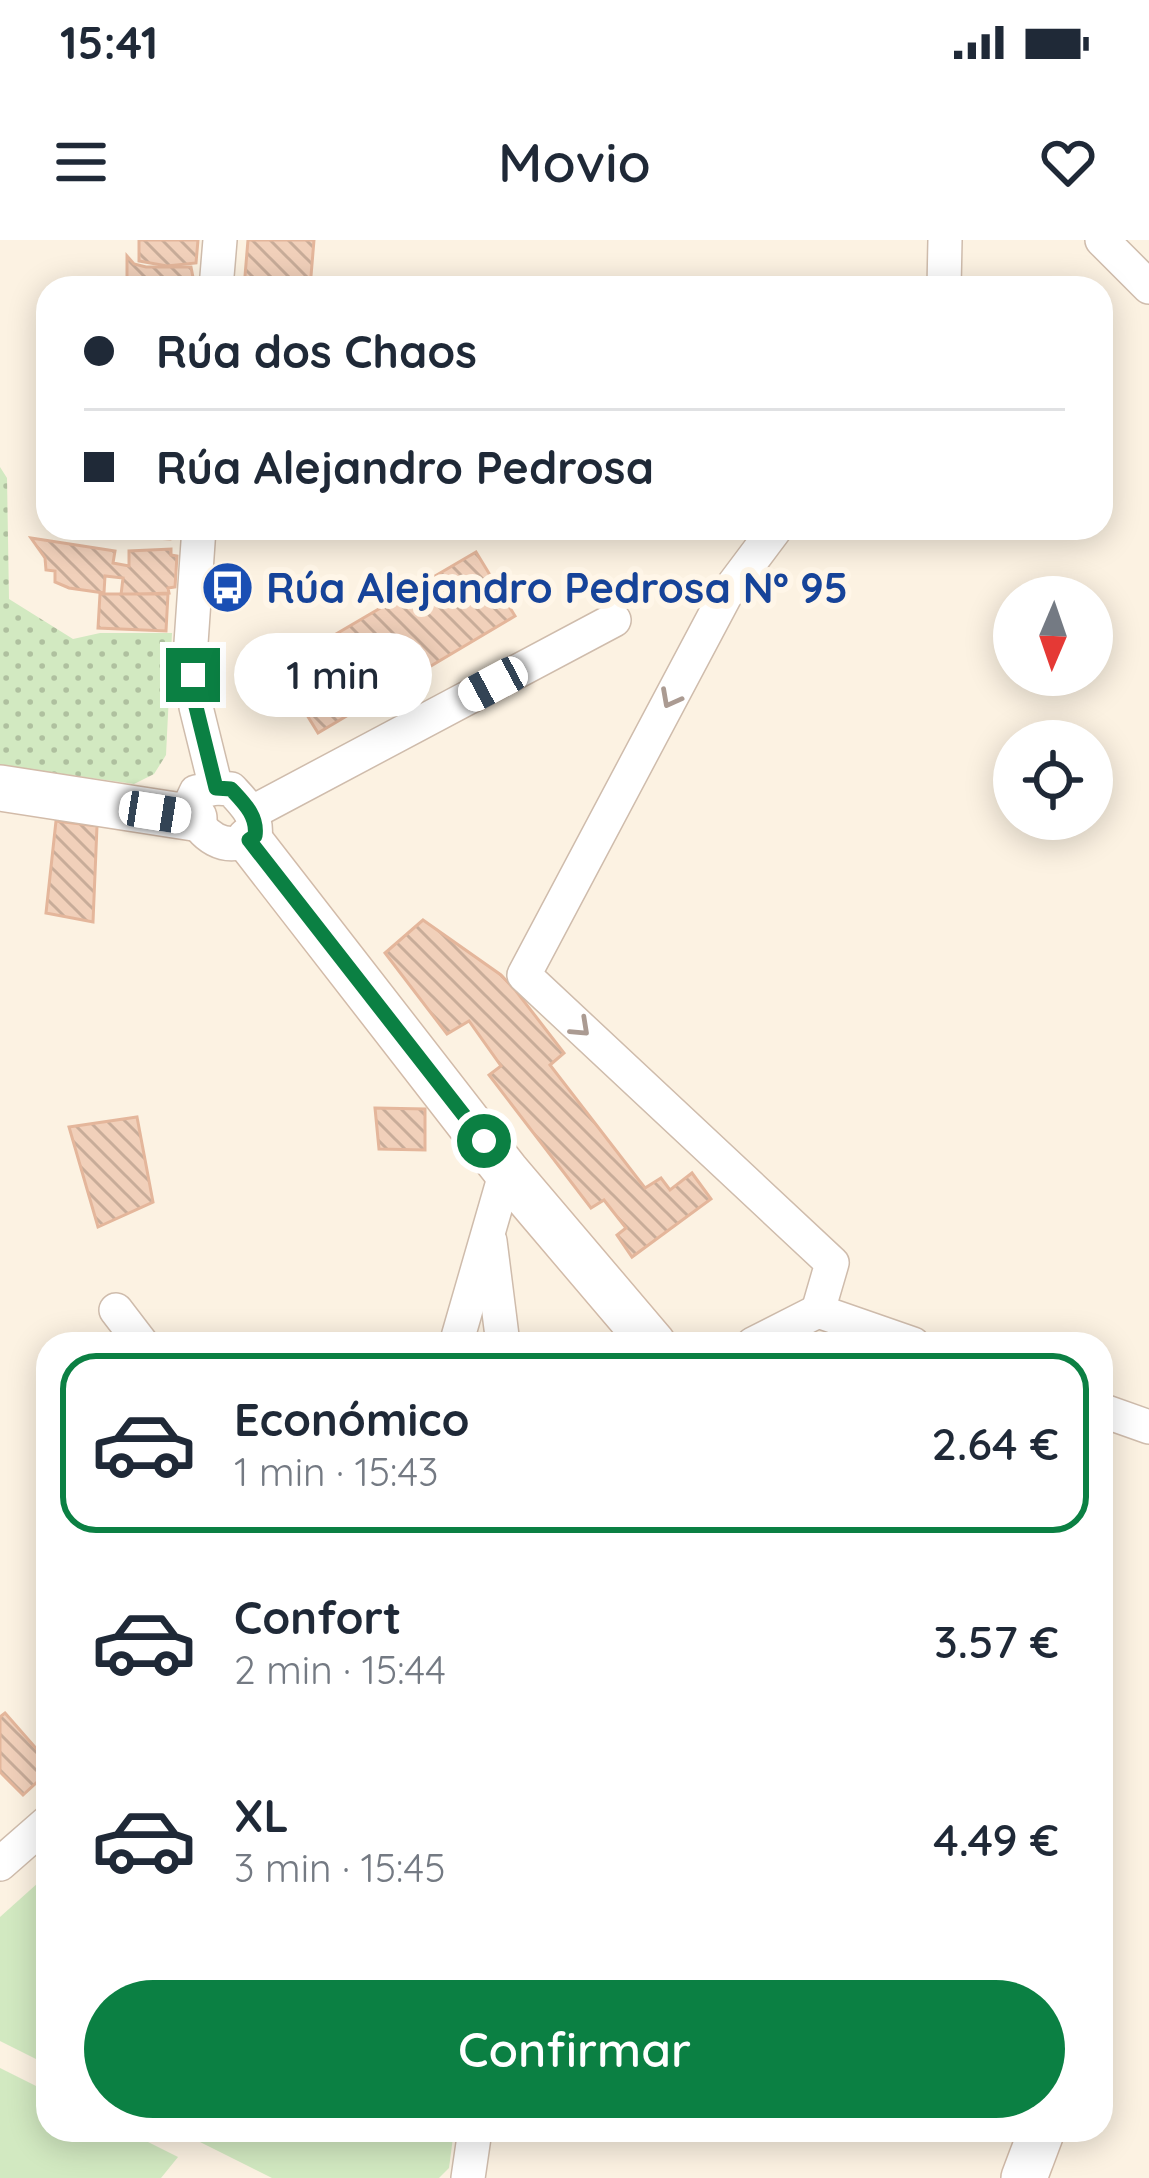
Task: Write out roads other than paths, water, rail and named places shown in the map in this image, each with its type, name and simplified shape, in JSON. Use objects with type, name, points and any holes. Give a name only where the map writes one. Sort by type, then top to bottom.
[{"type":"street","points":[[218,276],[220,240]]},
{"type":"street","points":[[944,276],[945,240]]},
{"type":"street","points":[[1102,240],[1149,287]]},
{"type":"street","points":[[198,540],[190,643],[205,803],[199,830],[228,845],[250,826],[614,620]]},
{"type":"street","points":[[767,540],[725,596],[524,976],[832,1263],[818,1311]]},
{"type":"street","points":[[0,788],[205,803],[231,789],[250,826],[506,1171],[643,1332]]},
{"type":"street","points":[[459,1332],[506,1171]]},
{"type":"street","points":[[488,1227],[501,1332]]},
{"type":"street","points":[[116,1310],[133,1332]]},
{"type":"street","points":[[777,1332],[818,1311],[878,1332]]},
{"type":"street","points":[[1113,1414],[1149,1427]]},
{"type":"street","points":[[0,1864],[36,1832]]},
{"type":"street","points":[[469,2178],[474,2142]]},
{"type":"street","points":[[1024,2178],[1038,2142]]},
{"type":"place","name":"Rúa Alejandro Pedrosa Nº 95","points":[[227,587]]}]
